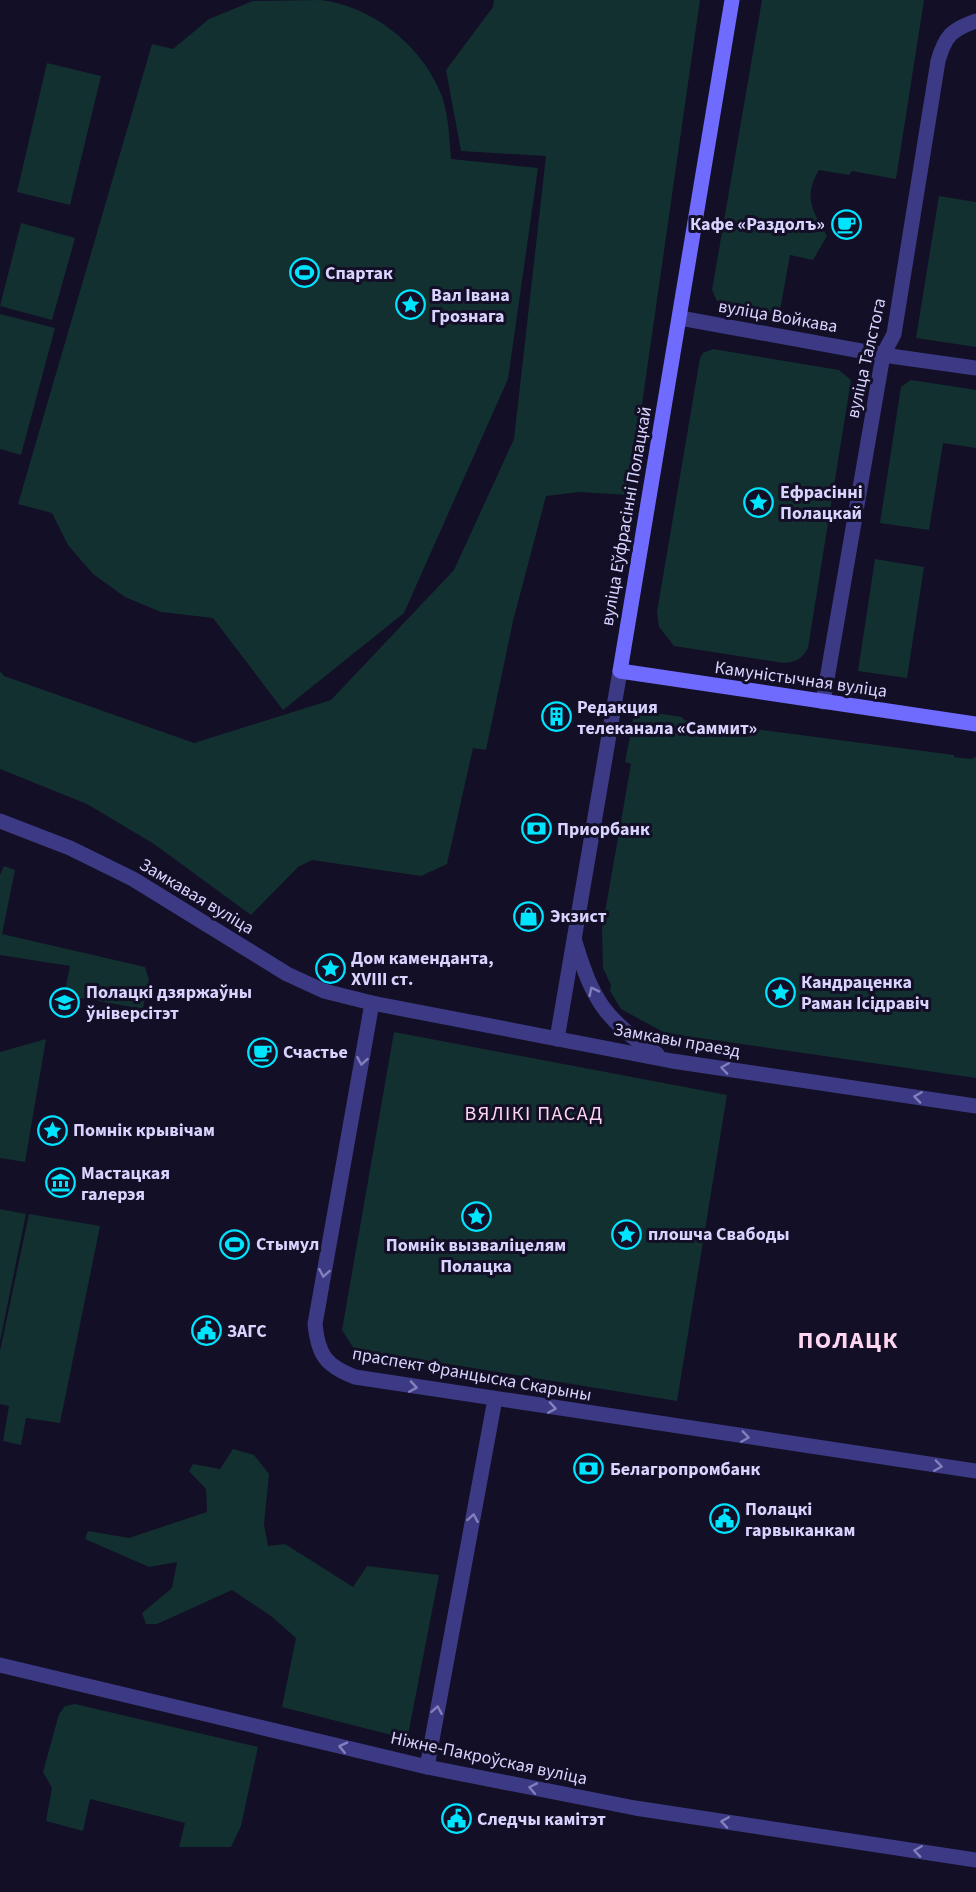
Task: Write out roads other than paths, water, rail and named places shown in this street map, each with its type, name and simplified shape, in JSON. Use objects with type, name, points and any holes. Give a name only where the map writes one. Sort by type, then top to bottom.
[{"type":"main road","name":"вуліца Еўфрасінні Полацкай","points":[[620,671],[732,0]]},
{"type":"main road","name":"Камуністычная вуліца","points":[[620,671],[976,724]]},
{"type":"street","name":"вуліца Талстога","points":[[823,702],[883,355],[894,334],[938,61],[943,45],[956,28],[976,21]]},
{"type":"street","name":"вуліца Войкава","points":[[680,318],[883,355],[976,368]]},
{"type":"street","name":"вуліца Еўфрасінні Полацкай","points":[[557,1039],[620,671]]},
{"type":"street","name":"Замкавая вуліца","points":[[0,820],[70,848],[133,879],[287,974],[324,991],[372,1003]]},
{"type":"street","points":[[574,939],[586,978],[601,1007],[626,1034],[664,1059]]},
{"type":"street","name":"Замкавы праезд","points":[[372,1003],[664,1059],[976,1106]]},
{"type":"street","name":"праспект Францыска Скарыны","points":[[372,1003],[315,1324],[317,1344],[325,1358],[338,1371],[356,1377],[976,1472]]},
{"type":"street","points":[[427,1767],[495,1399]]},
{"type":"street","name":"Ніжне-Пакроўская вуліца","points":[[0,1665],[427,1767],[635,1808],[976,1860]]},
{"type":"place","name":"Кафе «Раздолъ»","points":[[846,224]]},
{"type":"place","name":"Спартак","points":[[304,273]]},
{"type":"place","name":"Вал Івана Грознага","points":[[410,305]]},
{"type":"place","name":"Ефрасінні Полацкай","points":[[759,502]]},
{"type":"place","name":"Редакция телеканала «Саммит»","points":[[556,717]]},
{"type":"place","name":"Приорбанк","points":[[536,829]]},
{"type":"place","name":"Экзист","points":[[529,916]]},
{"type":"place","name":"Дом каменданта, XVIII ст.","points":[[330,968]]},
{"type":"place","name":"Кандраценка Раман Ісідравіч","points":[[780,992]]},
{"type":"place","name":"Полацкі дзяржаўны ўніверсітэт","points":[[65,1002]]},
{"type":"place","name":"Счастье","points":[[262,1052]]},
{"type":"place","name":"Помнік крывічам","points":[[52,1130]]},
{"type":"place","name":"Мастацкая галерэя","points":[[60,1183]]},
{"type":"place","name":"Помнік вызваліцелям Полацка","points":[[476,1216]]},
{"type":"place","name":"плошча Свабоды","points":[[627,1234]]},
{"type":"place","name":"Стымул","points":[[235,1244]]},
{"type":"place","name":"ЗАГС","points":[[206,1331]]},
{"type":"place","name":"Белагропромбанк","points":[[589,1469]]},
{"type":"place","name":"Полацкі гарвыканкам","points":[[724,1519]]},
{"type":"place","name":"Следчы камітэт","points":[[456,1819]]},
{"type":"district","name":"ВЯЛІКІ ПАСАД","points":[[534,1113]]},
{"type":"district","name":"ПОЛАЦК","points":[[848,1340]]}]
